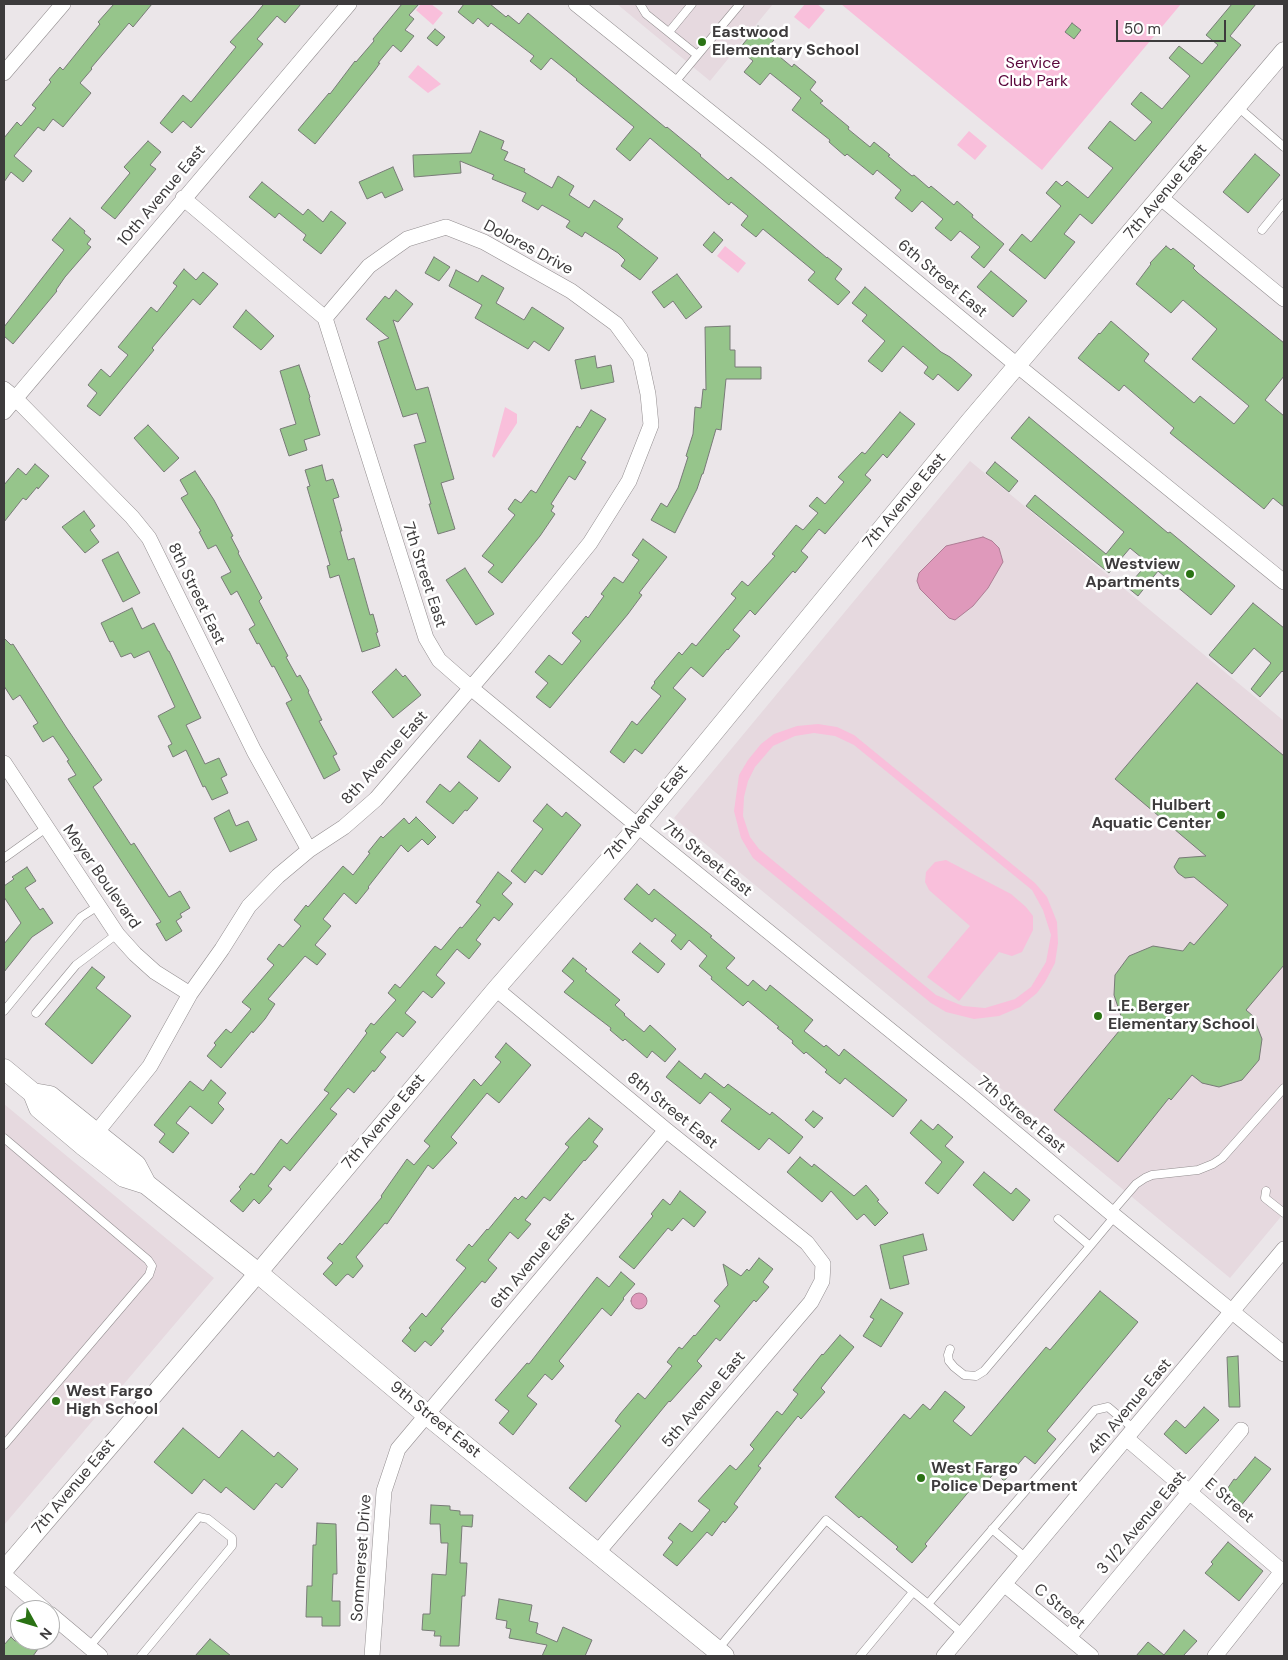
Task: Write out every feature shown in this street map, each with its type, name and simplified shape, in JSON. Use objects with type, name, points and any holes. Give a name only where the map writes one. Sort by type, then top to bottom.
[{"type":"main road","name":"9th Street East","points":[[4,1069],[33,1093],[39,1108],[84,1146],[124,1177],[146,1184],[258,1273],[426,1414],[720,1653]]},
{"type":"main road","name":"9th Street East","points":[[33,1093],[50,1096],[136,1165],[146,1184]]},
{"type":"street","points":[[4,73],[63,4]]},
{"type":"street","name":"10th Avenue East","points":[[4,412],[9,394],[183,198],[349,4]]},
{"type":"street","name":"6th Street East","points":[[576,4],[675,82],[1018,366],[1284,582]]},
{"type":"street","name":"7th Avenue East","points":[[4,1570],[258,1273],[496,989],[638,826],[963,430],[1162,198],[1284,51]]},
{"type":"street","points":[[183,198],[325,318]]},
{"type":"street","points":[[1162,198],[1284,299]]},
{"type":"street","name":"Dolores Drive","points":[[325,318],[369,266],[407,239],[446,227],[484,242],[571,291],[616,324],[640,356],[645,379]]},
{"type":"street","name":"7th Street East","points":[[325,318],[426,638],[439,660],[470,688],[638,826],[969,1094],[1284,1354]]},
{"type":"street","name":"8th Avenue East","points":[[96,1133],[150,1066],[190,994],[249,906],[278,876],[309,850],[344,827],[376,799],[590,543],[630,481],[651,425],[645,379]]},
{"type":"street","name":"8th Street East","points":[[9,394],[132,517],[149,538],[254,751],[309,850]]},
{"type":"street","name":"Meyer Boulevard","points":[[4,762],[117,934],[155,972],[190,994]]},
{"type":"street","name":"8th Street East","points":[[496,989],[666,1130],[807,1242],[823,1264]]},
{"type":"street","name":"6th Avenue East","points":[[426,1414],[666,1130]]},
{"type":"street","name":"4th Avenue East","points":[[944,1656],[1284,1249]]},
{"type":"street","name":"5th Avenue East","points":[[597,1552],[811,1302],[822,1281],[823,1264]]},
{"type":"street","name":"Sommerset Drive","points":[[372,1656],[384,1491],[398,1449],[426,1414]]},
{"type":"street","name":"3 1/2 Avenue East","points":[[1069,1637],[1242,1430]]},
{"type":"street","name":"E Street","points":[[1130,1434],[1190,1491],[1284,1571]]},
{"type":"street","points":[[1215,1656],[1284,1571]]},
{"type":"street","points":[[4,1575],[33,1600]]},
{"type":"street","name":"C Street","points":[[1004,1584],[1091,1656]]},
{"type":"street","points":[[60,1622],[94,1651]]},
{"type":"lane","points":[[640,4],[646,14],[697,55]]},
{"type":"lane","points":[[669,32],[692,4]]},
{"type":"lane","points":[[675,82],[740,4]]},
{"type":"lane","points":[[1238,107],[1284,147]]},
{"type":"lane","points":[[1262,230],[1284,203]]},
{"type":"lane","points":[[4,858],[46,828]]},
{"type":"lane","points":[[4,1011],[81,917],[98,906]]},
{"type":"lane","points":[[36,1013],[76,965],[117,934]]},
{"type":"lane","points":[[950,1349],[949,1361],[964,1375],[976,1376],[984,1371],[1090,1246],[1136,1184],[1152,1175],[1198,1170],[1213,1164],[1222,1158],[1284,1088]]},
{"type":"lane","points":[[4,1138],[148,1260],[152,1266],[149,1276],[4,1446]]},
{"type":"lane","points":[[1266,1191],[1266,1198],[1284,1213]]},
{"type":"lane","points":[[1058,1219],[1090,1246]]},
{"type":"lane","points":[[928,1604],[1095,1410],[1108,1407],[1130,1434]]},
{"type":"lane","points":[[94,1651],[199,1518],[208,1519],[232,1538],[232,1546],[141,1656]]},
{"type":"lane","points":[[720,1653],[826,1520],[962,1634]]},
{"type":"lane","points":[[992,1530],[1026,1558]]},
{"type":"lane","points":[[860,1656],[913,1592]]},
{"type":"shaded area","name":"Eastwood Elementary School","points":[[617,4],[773,4],[710,81]]},
{"type":"shaded area","name":"L.E. Berger Elementary School","points":[[970,461],[1284,721],[1284,1213],[1230,1278],[674,818]]},
{"type":"shaded area","points":[[983,537],[992,541],[999,548],[1003,562],[988,588],[973,606],[955,620],[949,618],[920,589],[917,581],[919,573],[946,546]]},
{"type":"shaded area","name":"West Fargo High School","points":[[4,1104],[214,1278],[4,1525]]},
{"type":"shaded area","points":[[639,1293],[645,1295],[647,1301],[645,1307],[639,1309],[633,1307],[631,1301],[633,1295]]},
{"type":"green space","points":[[421,4],[431,4],[443,13],[433,25],[416,10]]},
{"type":"green space","points":[[805,4],[817,4],[825,10],[809,29],[794,17]]},
{"type":"green space","name":"Service Club Park","points":[[841,4],[1181,4],[1042,170]]},
{"type":"green space","points":[[418,65],[441,84],[428,93],[408,77]]},
{"type":"green space","points":[[969,131],[987,146],[975,160],[957,145]]},
{"type":"green space","points":[[725,246],[746,263],[738,273],[717,256]]},
{"type":"green space","points":[[505,407],[517,414],[517,423],[494,458],[492,456]]},
{"type":"green space","points":[[818,724],[837,727],[854,735],[1035,883],[1047,897],[1057,922],[1058,943],[1055,963],[1037,993],[1020,1007],[999,1016],[974,1019],[946,1012],[931,1003],[753,858],[741,838],[734,811],[739,775],[761,744],[774,734],[797,726]],"holes":[[[814,733],[835,736],[854,745],[1032,890],[1043,910],[1051,935],[1046,962],[1031,987],[1015,999],[985,1008],[963,1006],[936,995],[759,849],[750,837],[743,816],[744,797],[748,781],[755,767],[773,746],[795,736]]]},
{"type":"green space","points":[[946,860],[1011,894],[1033,916],[1033,930],[1022,952],[1012,956],[999,952],[959,1001],[927,977],[970,926],[929,890],[925,882],[926,872],[935,862]]},
{"type":"building","points":[[114,4],[152,4],[133,27],[129,23],[80,83],[91,93],[63,127],[53,119],[44,131],[38,127],[14,156],[32,171],[23,182],[11,172],[4,182],[4,138],[17,122],[21,126],[36,108],[32,105],[51,82],[49,80],[60,67],[63,70],[100,24],[98,22]]},
{"type":"building","points":[[262,4],[301,4],[285,23],[277,16],[257,39],[263,44],[191,128],[183,121],[172,133],[160,123],[183,95],[191,102],[236,47],[230,42],[254,16]]},
{"type":"building","points":[[402,4],[419,4],[409,15],[414,19],[405,30],[414,36],[401,52],[393,45],[315,144],[298,130],[374,41],[373,39]]},
{"type":"building","points":[[464,4],[490,4],[506,17],[508,15],[519,24],[528,13],[701,155],[728,180],[731,177],[842,269],[835,279],[850,292],[838,305],[808,280],[815,272],[763,229],[756,237],[741,225],[748,216],[731,202],[729,205],[650,138],[630,161],[616,149],[634,127],[551,58],[541,70],[530,61],[534,56],[491,23],[488,27],[478,18],[473,24],[458,12]]},
{"type":"building","points":[[1232,4],[1256,4],[1230,36],[1241,45],[1092,224],[1080,214],[1064,234],[1075,242],[1045,279],[1009,250],[1022,234],[1031,242],[1061,206],[1046,193],[1056,181],[1062,186],[1067,181],[1088,198],[1113,168],[1088,148],[1110,121],[1135,141],[1152,122],[1131,104],[1141,92],[1162,109],[1190,76],[1169,58],[1179,46],[1202,64],[1218,45],[1206,35]]},
{"type":"building","points":[[1072,23],[1081,30],[1074,39],[1065,32]]},
{"type":"building","points":[[758,26],[774,40],[768,47],[792,67],[794,64],[816,82],[810,90],[823,101],[820,103],[849,127],[848,129],[870,147],[874,142],[912,176],[914,175],[929,188],[931,186],[954,205],[957,201],[973,215],[972,217],[1004,244],[984,268],[971,257],[980,247],[960,231],[951,241],[935,228],[943,219],[922,201],[912,212],[895,198],[901,190],[877,170],[873,175],[847,154],[845,156],[829,142],[830,140],[792,110],[801,98],[770,73],[760,85],[744,72],[753,61],[739,49]]},
{"type":"building","points":[[435,29],[445,37],[437,46],[427,38]]},
{"type":"building","points":[[480,131],[504,141],[501,149],[508,152],[504,160],[525,169],[524,172],[552,188],[558,176],[574,186],[569,195],[589,208],[594,200],[623,219],[617,227],[658,258],[640,280],[621,266],[625,260],[618,253],[585,232],[582,237],[566,227],[570,221],[542,205],[538,210],[522,201],[526,193],[492,179],[494,175],[460,161],[461,173],[414,177],[413,155],[471,153]]},
{"type":"building","points":[[148,141],[161,152],[150,165],[156,169],[115,219],[101,208],[130,173],[124,167]]},
{"type":"building","points":[[1255,154],[1280,175],[1248,213],[1223,192]]},
{"type":"building","points":[[393,167],[403,190],[385,198],[382,192],[367,199],[359,182]]},
{"type":"building","points":[[262,182],[303,215],[308,209],[323,222],[331,211],[346,223],[321,254],[303,240],[306,235],[279,213],[275,218],[249,197]]},
{"type":"building","points":[[70,218],[91,239],[87,244],[91,247],[13,344],[4,336],[4,327],[64,250],[52,240]]},
{"type":"building","points":[[714,232],[723,240],[712,253],[703,245]]},
{"type":"building","points":[[1166,246],[1171,250],[1173,248],[1195,266],[1193,268],[1198,273],[1284,343],[1284,376],[1265,400],[1284,416],[1284,507],[1273,498],[1264,509],[1170,433],[1174,428],[1124,385],[1119,391],[1078,358],[1111,321],[1149,354],[1144,361],[1194,403],[1200,396],[1234,424],[1249,406],[1192,359],[1217,329],[1183,300],[1171,313],[1136,284],[1150,263]]},
{"type":"building","points":[[434,257],[450,267],[439,281],[425,273]]},
{"type":"building","points":[[184,269],[196,280],[203,272],[218,284],[200,305],[193,299],[152,348],[154,350],[100,416],[87,406],[97,393],[88,385],[101,369],[110,377],[128,355],[118,347],[151,307],[157,312],[177,286],[173,283]]},
{"type":"building","points":[[456,270],[478,282],[482,275],[504,288],[496,303],[524,320],[532,307],[564,328],[549,351],[534,341],[528,349],[475,318],[482,305],[449,286]]},
{"type":"building","points":[[991,271],[1027,301],[1013,317],[977,287]]},
{"type":"building","points":[[677,274],[702,307],[686,319],[673,301],[664,308],[652,292]]},
{"type":"building","points":[[865,287],[941,352],[972,375],[958,391],[938,374],[933,380],[924,373],[928,367],[903,346],[882,372],[868,361],[885,341],[862,321],[867,315],[852,303]]},
{"type":"building","points":[[396,290],[413,304],[398,322],[393,320],[416,390],[428,387],[454,479],[441,483],[455,529],[438,534],[414,445],[426,442],[417,413],[403,417],[378,342],[389,338],[366,319],[385,296],[389,299]]},
{"type":"building","points":[[246,310],[274,336],[261,350],[233,327]]},
{"type":"building","points":[[730,326],[730,350],[735,350],[735,367],[761,367],[761,379],[726,379],[721,430],[716,429],[703,474],[675,533],[651,520],[661,503],[667,507],[678,488],[688,457],[686,456],[693,434],[695,407],[701,408],[703,389],[706,390],[705,327]]},
{"type":"building","points":[[595,356],[597,368],[611,365],[614,382],[581,389],[575,360]]},
{"type":"building","points":[[299,365],[320,435],[304,440],[307,450],[289,456],[280,429],[296,424],[280,371]]},
{"type":"building","points":[[591,410],[606,419],[581,459],[586,462],[575,480],[569,476],[551,504],[554,506],[551,511],[555,514],[540,536],[502,583],[488,572],[494,565],[482,556],[515,515],[508,509],[515,499],[521,503],[531,490],[536,493],[577,426],[580,428]]},
{"type":"building","points":[[900,412],[915,424],[887,458],[883,454],[865,475],[871,480],[825,534],[819,529],[801,551],[808,557],[795,573],[793,571],[755,615],[750,610],[733,630],[740,636],[728,650],[703,677],[691,667],[673,688],[686,699],[642,754],[635,749],[624,763],[610,752],[632,721],[637,725],[661,696],[651,688],[679,652],[682,655],[692,643],[696,646],[736,598],[731,594],[742,581],[748,586],[775,556],[772,554],[796,525],[803,530],[818,513],[809,506],[817,497],[825,504],[844,482],[838,477],[862,452],[865,454]]},
{"type":"building","points":[[1029,417],[1168,533],[1170,532],[1235,586],[1211,615],[1158,571],[1138,596],[1127,587],[1148,563],[1130,548],[1109,573],[1026,506],[1035,495],[1106,554],[1124,532],[1011,438]]},
{"type":"building","points":[[148,425],[179,458],[164,472],[134,438]]},
{"type":"building","points":[[995,462],[1018,481],[1009,492],[986,473]]},
{"type":"building","points":[[35,464],[49,476],[26,500],[23,498],[4,522],[4,485],[18,468],[26,475]]},
{"type":"building","points":[[322,465],[326,481],[333,479],[339,497],[333,499],[348,560],[354,558],[370,615],[373,614],[378,632],[376,633],[380,646],[362,652],[339,575],[330,578],[327,566],[330,565],[307,487],[310,486],[305,470]]},
{"type":"building","points":[[195,471],[214,500],[233,536],[231,537],[238,553],[262,598],[259,601],[297,677],[300,675],[309,691],[322,720],[319,721],[337,754],[333,756],[340,770],[324,779],[286,703],[292,700],[274,666],[272,667],[249,629],[255,625],[237,591],[231,595],[221,577],[231,572],[216,545],[208,549],[199,532],[201,531],[181,498],[188,494],[180,480]]},
{"type":"building","points":[[84,511],[95,526],[90,530],[99,542],[85,553],[62,527]]},
{"type":"building","points":[[643,539],[667,557],[639,593],[642,595],[628,614],[550,708],[536,697],[548,683],[535,672],[549,655],[562,665],[581,641],[572,633],[586,616],[588,618],[604,596],[601,594],[614,577],[623,583],[639,560],[632,555]]},
{"type":"building","points":[[118,552],[140,593],[123,602],[102,560]]},
{"type":"building","points":[[465,568],[494,614],[476,625],[446,580]]},
{"type":"building","points":[[1253,603],[1284,628],[1284,673],[1282,671],[1260,697],[1251,689],[1271,663],[1254,648],[1232,674],[1209,655]]},
{"type":"building","points":[[132,608],[142,629],[154,623],[169,651],[201,718],[186,725],[205,764],[219,758],[227,775],[221,778],[228,793],[212,800],[205,786],[203,787],[186,750],[173,757],[168,746],[172,744],[158,716],[175,707],[149,651],[134,658],[131,653],[121,657],[113,641],[110,642],[101,623]]},
{"type":"building","points":[[4,638],[11,645],[13,644],[102,780],[93,787],[131,845],[134,843],[169,897],[180,891],[190,908],[180,914],[182,917],[176,921],[182,931],[166,941],[156,924],[161,922],[68,779],[76,775],[67,761],[69,760],[53,736],[43,742],[33,726],[38,723],[20,695],[13,700],[4,686]]},
{"type":"building","points":[[396,669],[403,677],[405,675],[421,695],[393,718],[372,692]]},
{"type":"building","points":[[1197,683],[1284,756],[1284,965],[1246,1010],[1253,1016],[1262,1039],[1259,1060],[1242,1080],[1219,1087],[1202,1083],[1192,1075],[1171,1100],[1169,1098],[1118,1162],[1054,1110],[1124,1025],[1114,995],[1115,975],[1129,956],[1153,946],[1183,951],[1190,942],[1194,945],[1228,905],[1194,877],[1185,878],[1174,867],[1179,858],[1206,856],[1115,779]]},
{"type":"building","points":[[480,740],[511,767],[499,782],[467,757]]},
{"type":"building","points":[[459,782],[478,798],[453,824],[426,802],[440,784],[450,792]]},
{"type":"building","points":[[547,804],[562,817],[566,812],[581,825],[542,875],[535,870],[525,883],[511,871],[543,829],[533,821]]},
{"type":"building","points":[[229,810],[236,826],[248,821],[257,840],[230,852],[214,818]]},
{"type":"building","points":[[416,817],[436,837],[428,845],[422,839],[408,852],[401,845],[356,904],[344,893],[323,919],[331,926],[315,945],[326,954],[317,965],[305,956],[268,999],[275,1004],[265,1019],[253,1033],[252,1031],[221,1068],[207,1056],[216,1045],[214,1043],[226,1029],[231,1033],[251,1009],[242,1002],[274,965],[267,959],[279,944],[283,947],[301,926],[294,920],[306,905],[308,907],[343,866],[353,875],[381,836],[383,838],[404,818],[409,824]]},
{"type":"building","points":[[27,867],[36,881],[25,888],[40,910],[43,908],[53,923],[32,937],[4,972],[4,944],[21,923],[4,897],[4,886],[14,879],[12,877]]},
{"type":"building","points":[[498,872],[512,883],[502,894],[513,904],[499,921],[494,917],[476,940],[481,944],[469,959],[457,949],[436,975],[445,983],[432,998],[423,991],[405,1013],[416,1022],[403,1037],[397,1032],[380,1052],[386,1057],[354,1093],[348,1088],[330,1109],[337,1114],[290,1171],[284,1166],[268,1186],[272,1189],[259,1204],[254,1199],[243,1212],[230,1201],[241,1189],[239,1187],[251,1173],[254,1175],[281,1139],[287,1144],[329,1093],[324,1090],[367,1033],[365,1031],[371,1023],[374,1025],[396,1000],[388,993],[395,984],[400,988],[435,946],[441,950],[460,927],[462,928],[481,905],[476,902]]},
{"type":"building","points":[[637,884],[649,895],[654,889],[712,936],[710,937],[735,958],[726,968],[748,986],[753,980],[766,991],[770,985],[813,1020],[804,1031],[824,1047],[826,1045],[839,1056],[844,1049],[907,1100],[893,1117],[845,1078],[840,1084],[825,1072],[827,1070],[806,1052],[804,1054],[792,1043],[793,1041],[777,1028],[779,1027],[748,1001],[743,1006],[711,979],[712,977],[699,966],[707,956],[689,940],[681,950],[671,941],[676,935],[655,918],[652,922],[624,899]]},
{"type":"building","points":[[640,943],[665,964],[658,973],[632,952]]},
{"type":"building","points":[[573,958],[587,969],[585,971],[620,1000],[615,1005],[624,1015],[644,1032],[650,1025],[676,1049],[665,1062],[652,1051],[647,1058],[625,1039],[623,1041],[610,1030],[611,1028],[564,992],[574,981],[562,971]]},
{"type":"building","points":[[92,967],[105,977],[96,988],[131,1016],[92,1064],[45,1024]]},
{"type":"building","points":[[506,1043],[531,1065],[499,1103],[487,1093],[451,1137],[457,1143],[433,1169],[428,1165],[387,1224],[385,1223],[356,1257],[363,1266],[353,1278],[348,1274],[336,1286],[323,1274],[333,1263],[327,1258],[340,1243],[342,1245],[382,1197],[407,1159],[414,1165],[430,1146],[424,1141],[474,1079],[481,1086],[501,1062],[495,1057]]},
{"type":"building","points":[[679,1061],[701,1079],[705,1073],[724,1088],[728,1084],[770,1115],[772,1112],[803,1137],[789,1154],[769,1138],[759,1150],[721,1121],[731,1109],[710,1092],[700,1104],[666,1077]]},
{"type":"building","points":[[211,1080],[226,1093],[218,1103],[224,1109],[212,1124],[190,1106],[176,1123],[189,1133],[173,1153],[159,1142],[165,1134],[154,1125],[190,1081],[203,1091]]},
{"type":"building","points":[[813,1111],[823,1118],[814,1128],[805,1120]]},
{"type":"building","points":[[589,1118],[603,1129],[593,1142],[598,1146],[550,1201],[544,1197],[525,1220],[531,1224],[518,1239],[510,1232],[488,1260],[497,1268],[485,1283],[482,1281],[441,1329],[444,1331],[431,1346],[425,1341],[415,1352],[402,1341],[411,1330],[409,1328],[422,1313],[426,1317],[466,1268],[456,1260],[469,1244],[472,1247],[488,1230],[515,1197],[518,1200],[522,1196],[526,1199],[569,1147],[565,1144]]},
{"type":"building","points":[[921,1120],[933,1130],[938,1124],[953,1137],[945,1146],[964,1162],[938,1194],[925,1183],[942,1162],[910,1133]]},
{"type":"building","points":[[800,1157],[812,1167],[814,1164],[854,1196],[866,1185],[888,1213],[875,1226],[864,1214],[857,1220],[831,1191],[822,1202],[787,1172]]},
{"type":"building","points":[[984,1172],[1011,1194],[1016,1188],[1030,1200],[1013,1221],[973,1185]]},
{"type":"building","points":[[680,1191],[706,1212],[694,1227],[683,1218],[672,1231],[668,1228],[634,1269],[619,1257],[653,1216],[651,1214],[663,1199],[670,1205]]},
{"type":"building","points":[[923,1234],[927,1250],[903,1256],[909,1284],[890,1289],[880,1245]]},
{"type":"building","points":[[759,1258],[773,1269],[763,1282],[769,1287],[756,1302],[754,1300],[720,1341],[716,1338],[697,1361],[702,1366],[669,1401],[586,1502],[569,1488],[621,1426],[615,1421],[620,1414],[638,1393],[645,1399],[672,1366],[667,1362],[679,1347],[682,1349],[695,1336],[720,1306],[714,1301],[728,1285],[723,1264],[741,1276],[747,1269],[749,1271]]},
{"type":"building","points":[[621,1272],[635,1284],[611,1316],[602,1308],[559,1361],[564,1366],[552,1380],[545,1374],[527,1396],[537,1404],[513,1435],[499,1423],[509,1411],[495,1400],[527,1363],[529,1364],[597,1277],[609,1287]]},
{"type":"building","points":[[1100,1291],[1138,1322],[1047,1431],[1056,1439],[1035,1464],[1025,1456],[1004,1481],[995,1472],[982,1488],[976,1483],[925,1544],[927,1546],[912,1563],[896,1549],[898,1547],[861,1516],[859,1518],[835,1497],[904,1414],[910,1419],[923,1404],[930,1410],[945,1391],[965,1407],[953,1421],[971,1436],[1046,1347],[1050,1350]]},
{"type":"building","points":[[881,1299],[903,1313],[881,1347],[863,1336],[874,1319],[870,1317]]},
{"type":"building","points":[[840,1335],[854,1347],[821,1388],[825,1392],[801,1419],[798,1416],[758,1466],[761,1468],[734,1504],[738,1507],[725,1523],[723,1521],[712,1536],[707,1532],[677,1566],[663,1555],[673,1542],[668,1538],[680,1523],[692,1532],[710,1510],[698,1501],[730,1465],[736,1470],[754,1449],[750,1445],[777,1411],[782,1415],[798,1394],[793,1390]]},
{"type":"building","points":[[1238,1356],[1240,1407],[1229,1407],[1227,1357]]},
{"type":"building","points":[[1204,1407],[1219,1420],[1186,1454],[1164,1434],[1176,1420],[1185,1428]]},
{"type":"building","points":[[183,1428],[219,1458],[242,1430],[274,1457],[278,1452],[298,1469],[282,1488],[276,1483],[254,1510],[226,1487],[221,1493],[204,1479],[192,1494],[154,1462]]},
{"type":"building","points":[[1255,1457],[1271,1469],[1240,1507],[1223,1495],[1234,1479],[1236,1480]]},
{"type":"building","points":[[431,1505],[450,1506],[450,1510],[460,1511],[460,1515],[473,1515],[472,1527],[462,1526],[460,1563],[467,1563],[465,1596],[462,1596],[459,1646],[440,1646],[441,1636],[434,1636],[435,1631],[422,1630],[423,1614],[430,1614],[432,1574],[446,1575],[448,1543],[441,1543],[440,1524],[430,1524]]},
{"type":"building","points":[[317,1523],[336,1524],[337,1574],[333,1574],[332,1601],[340,1601],[340,1626],[322,1626],[322,1617],[306,1617],[307,1586],[312,1586],[313,1545],[316,1545]]},
{"type":"building","points":[[1228,1542],[1263,1571],[1239,1601],[1205,1573],[1213,1564],[1211,1562]]},
{"type":"building","points":[[499,1599],[532,1605],[529,1621],[538,1623],[536,1633],[557,1642],[563,1627],[592,1640],[585,1656],[542,1656],[547,1645],[509,1638],[511,1629],[506,1628],[507,1621],[496,1619]]},
{"type":"building","points":[[1184,1630],[1197,1641],[1183,1656],[1136,1656],[1148,1642],[1164,1655]]},
{"type":"building","points":[[10,1638],[10,1650],[37,1650],[33,1656],[4,1656],[4,1645]]},
{"type":"building","points":[[210,1639],[231,1656],[195,1656]]},
{"type":"place","name":"Eastwood Elementary School","points":[[702,42]]},
{"type":"place","name":"Westview Apartments","points":[[1190,574]]},
{"type":"place","name":"Hulbert Aquatic Center","points":[[1221,815]]},
{"type":"place","name":"L.E. Berger Elementary School","points":[[1098,1016]]},
{"type":"place","name":"West Fargo High School","points":[[56,1401]]},
{"type":"place","name":"West Fargo Police Department","points":[[921,1478]]}]
